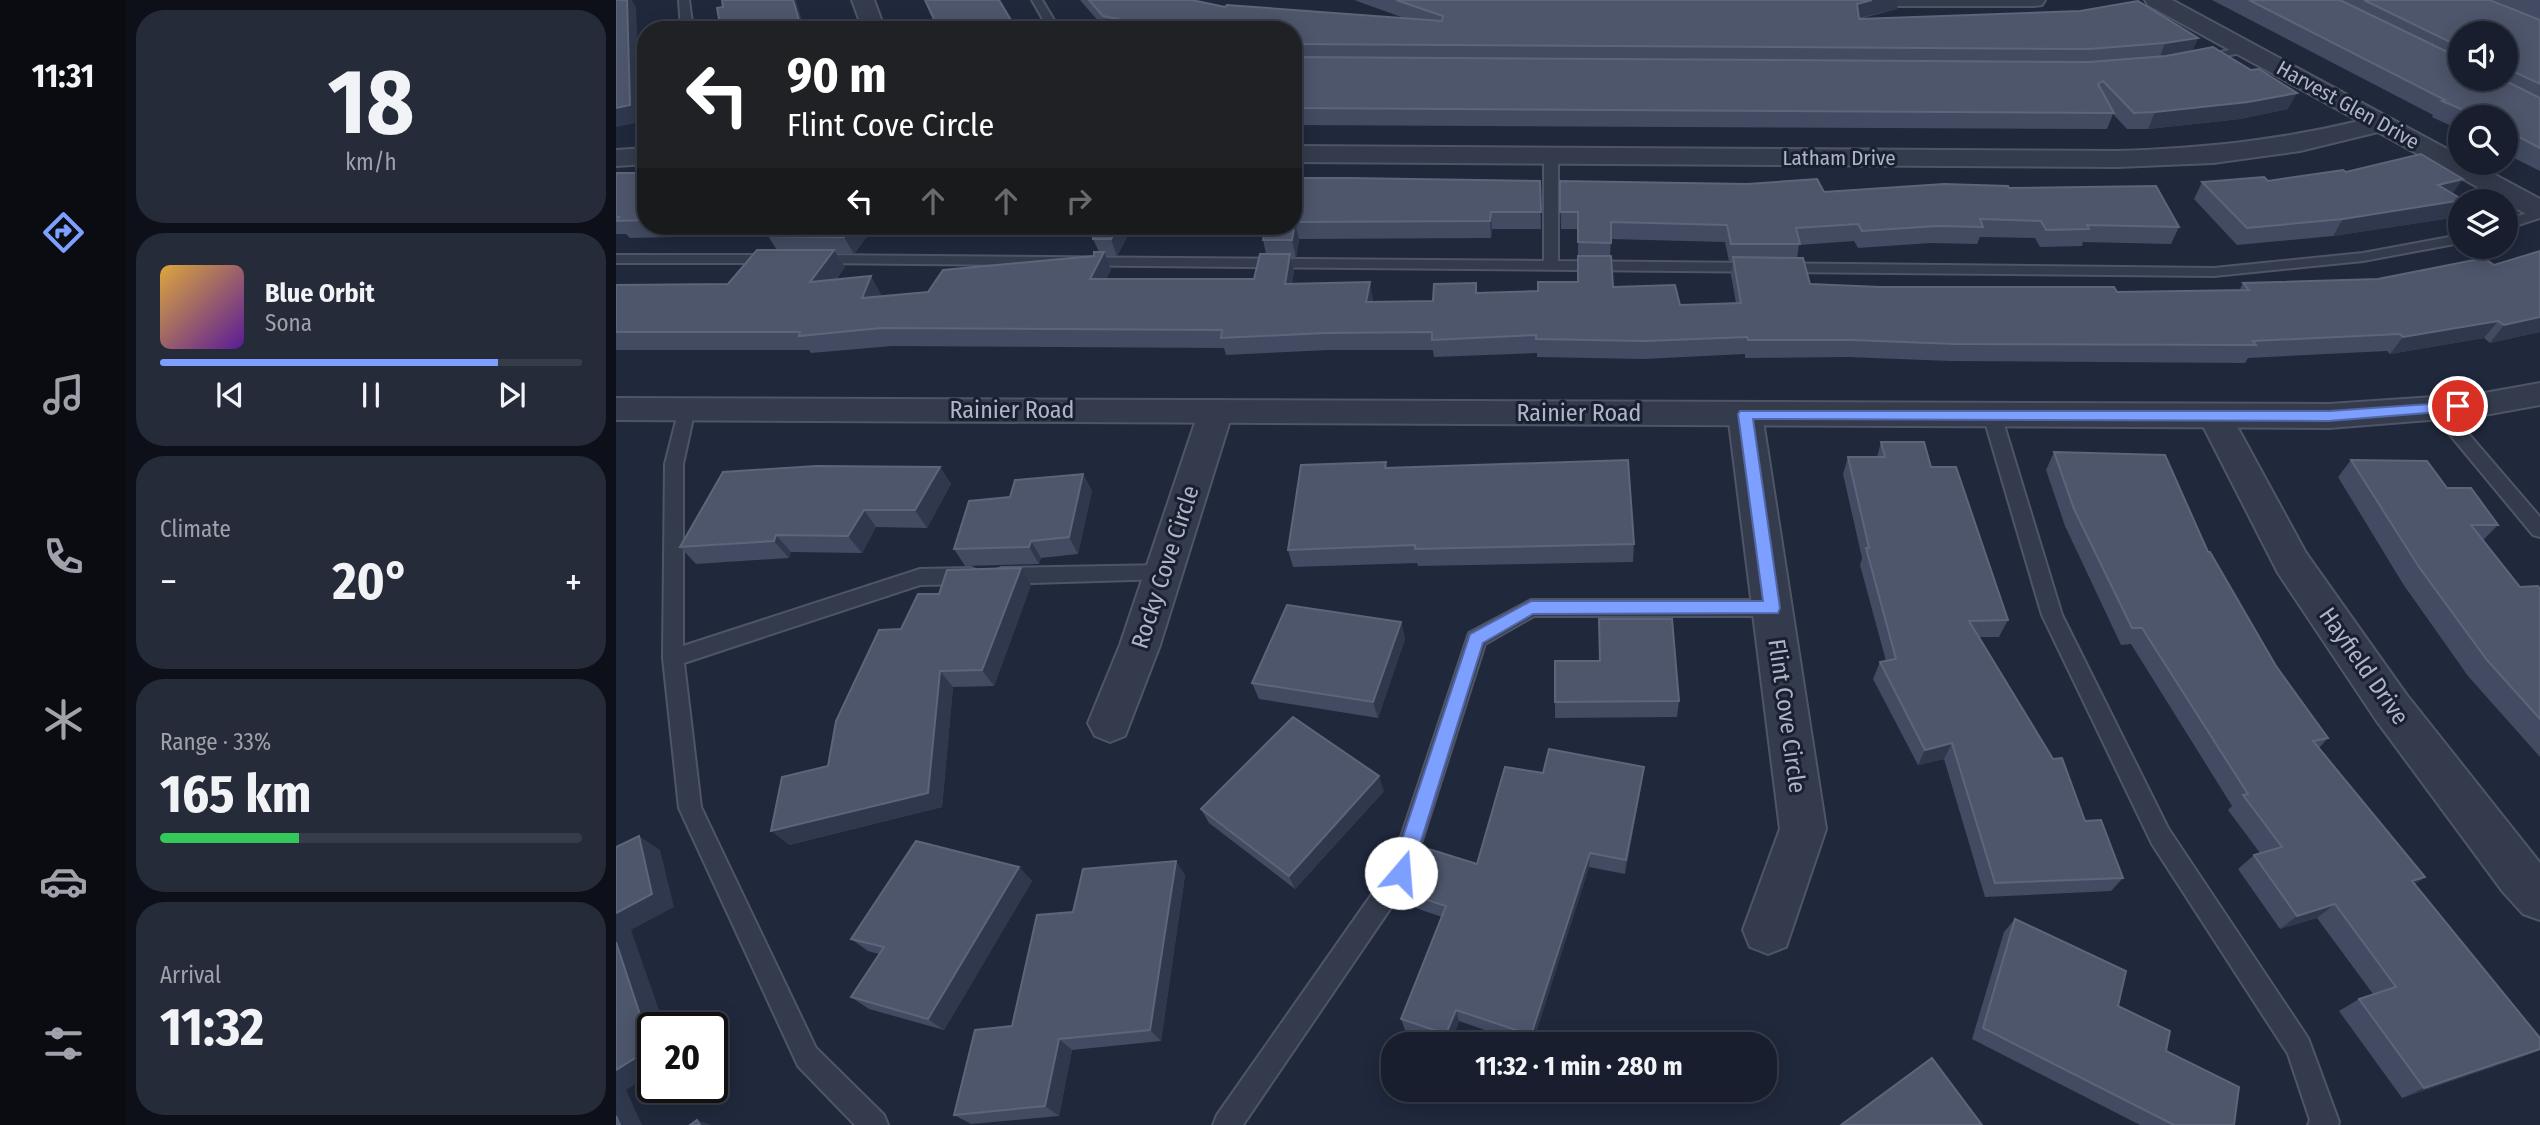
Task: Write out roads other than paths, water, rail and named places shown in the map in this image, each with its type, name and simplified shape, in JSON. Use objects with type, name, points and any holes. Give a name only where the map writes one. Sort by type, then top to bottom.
[{"type":"street","points":[[863,0],[871,21]]},
{"type":"street","points":[[1898,0],[2034,0]]},
{"type":"street","name":"Harvest Glen Drive","points":[[2156,0],[2540,212]]},
{"type":"street","name":"Latham Drive","points":[[1302,154],[2117,159],[2213,155],[2275,146],[2382,123]]},
{"type":"street","points":[[616,158],[637,157]]},
{"type":"street","name":"Rainier Road","points":[[616,409],[2329,416],[2479,405],[2540,394]]},
{"type":"street","name":"Rocky Cove Circle","points":[[1110,723],[1140,645],[1216,411]]},
{"type":"street","name":"Flint Cove Circle","points":[[1745,414],[1802,829],[1768,930]]},
{"type":"street","name":"Hayfield Drive","points":[[2215,416],[2292,563],[2391,707],[2520,876],[2540,898]]},
{"type":"lane","points":[[684,0],[686,21]]},
{"type":"lane","points":[[1037,0],[1050,21]]},
{"type":"lane","points":[[2184,61],[2247,49]]},
{"type":"lane","points":[[1550,156],[1550,265]]},
{"type":"lane","points":[[2518,220],[2540,212]]},
{"type":"lane","points":[[616,259],[2214,272],[2363,257],[2448,241]]},
{"type":"lane","points":[[2437,408],[2540,530]]},
{"type":"lane","points":[[687,409],[674,464],[673,658],[690,808],[807,1057],[874,1125]]},
{"type":"lane","points":[[1992,415],[2052,615],[2160,836],[2299,1047],[2325,1122],[2322,1125]]},
{"type":"lane","points":[[673,658],[920,578],[1164,572]]},
{"type":"lane","points":[[1227,1125],[1401,873],[1476,639],[1531,608],[1772,608]]}]
